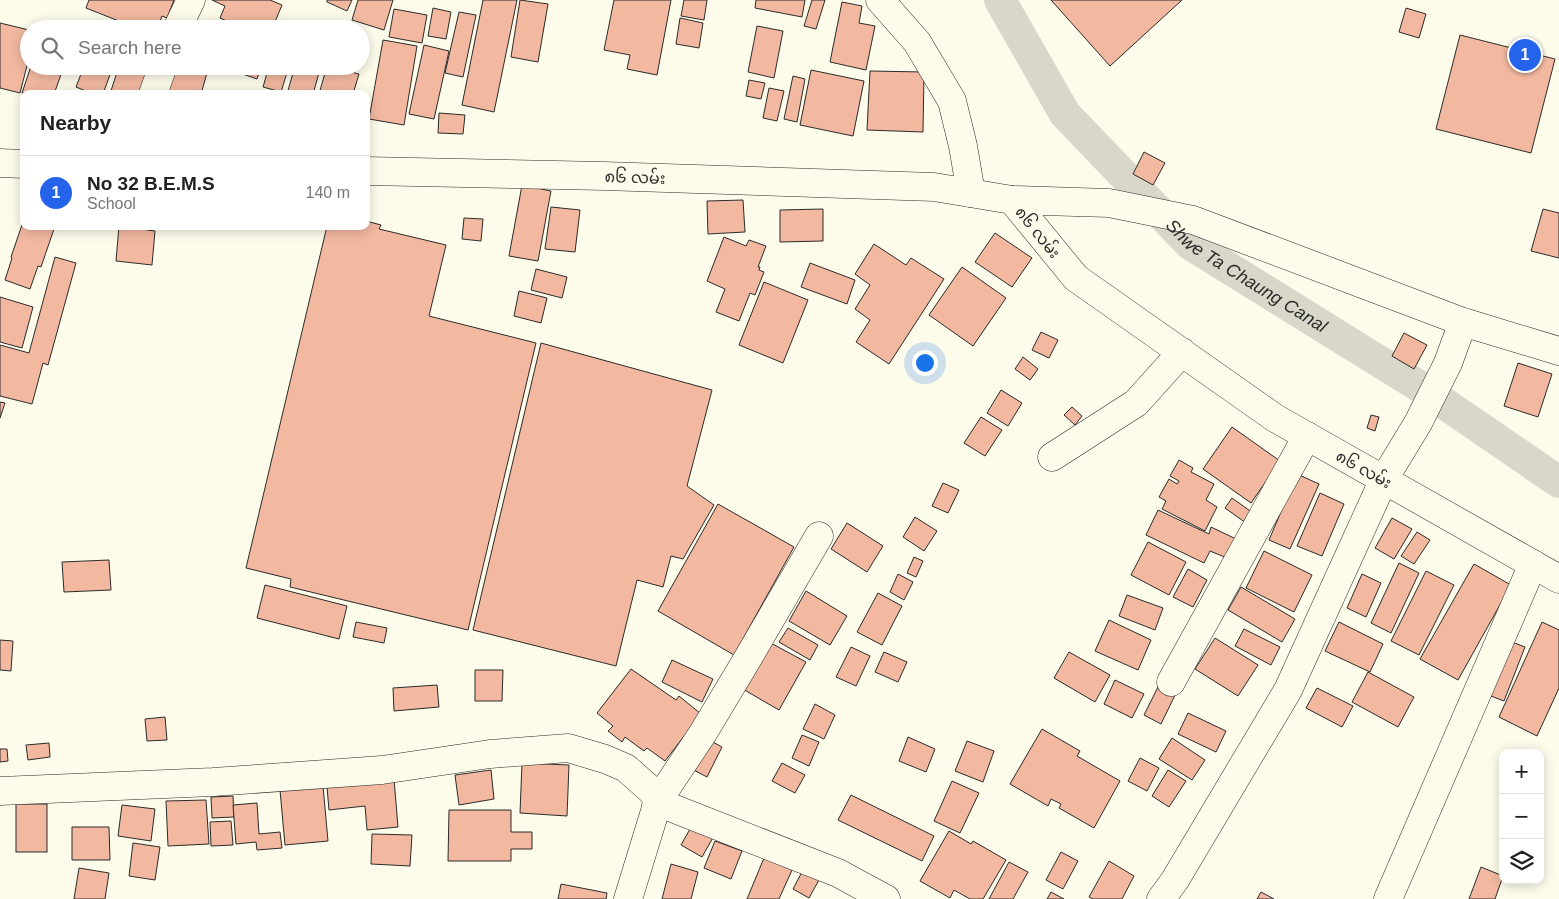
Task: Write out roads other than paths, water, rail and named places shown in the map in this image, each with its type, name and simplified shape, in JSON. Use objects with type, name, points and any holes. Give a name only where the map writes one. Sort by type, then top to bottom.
[{"type":"street","points":[[181,20],[191,0]]},
{"type":"street","points":[[880,0],[917,42],[952,101],[963,146],[971,193]]},
{"type":"street","points":[[154,90],[160,75]]},
{"type":"street","points":[[0,163],[20,164]]},
{"type":"street","name":"၈၆ လမ်း","points":[[370,171],[614,176],[924,186],[1012,200],[1076,278],[1275,418],[1559,579]]},
{"type":"street","points":[[1012,200],[1109,203],[1193,220],[1463,322],[1559,351]]},
{"type":"street","points":[[1161,899],[1180,872],[1288,690],[1384,479],[1418,423],[1448,363],[1463,322]]},
{"type":"street","points":[[1052,457],[1136,403],[1182,352]]},
{"type":"street","points":[[1171,682],[1307,436]]},
{"type":"street","points":[[628,899],[656,802],[703,733],[819,536]]},
{"type":"street","points":[[1388,899],[1533,564]]},
{"type":"street","points":[[0,791],[213,782],[382,770],[490,754],[568,748],[605,759],[626,768],[654,793],[656,802]]},
{"type":"street","points":[[656,802],[838,873],[886,899]]},
{"type":"waterway","name":"Shwe Ta Chaung Canal","points":[[1000,0],[1065,114],[1190,244],[1422,388],[1559,482]]},
{"type":"place","name":"No 32 B.E.M.S","points":[[1525,55]]}]
